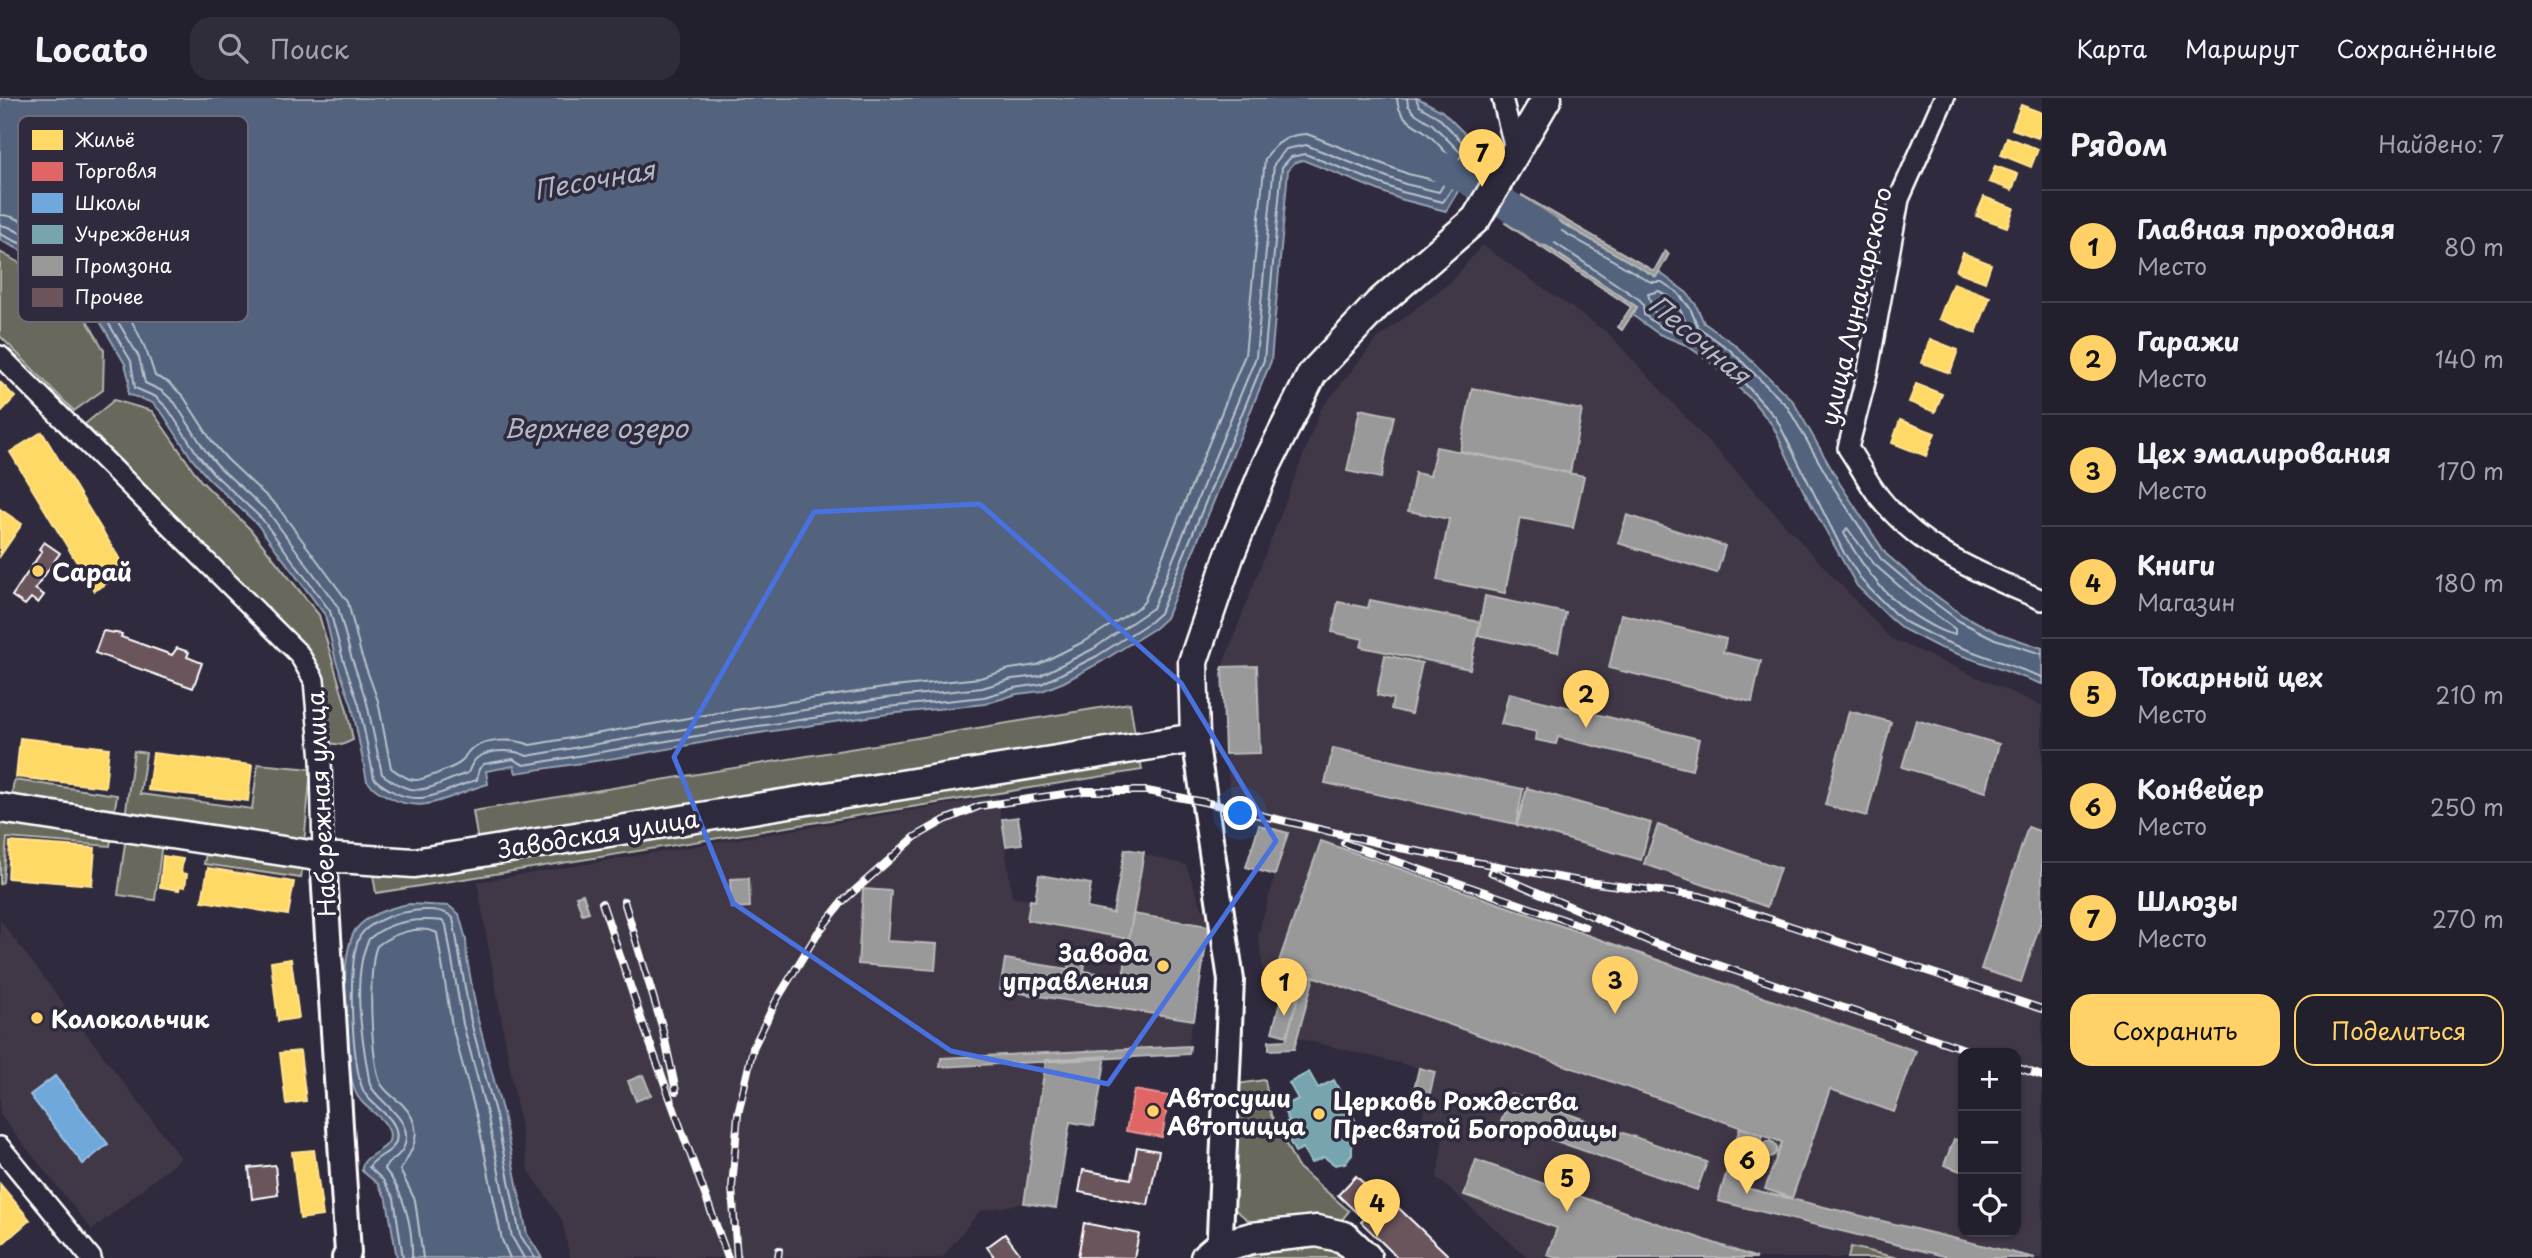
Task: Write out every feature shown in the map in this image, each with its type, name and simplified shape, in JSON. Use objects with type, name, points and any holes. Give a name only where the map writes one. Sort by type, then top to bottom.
[{"type":"main road","points":[[1195,738],[1193,662],[1230,554],[1266,466],[1312,374],[1378,304],[1476,219],[1547,98]]},
{"type":"main road","name":"Заводская улица","points":[[0,808],[323,858],[414,863],[1195,738]]},
{"type":"main road","points":[[1215,1254],[1252,1238],[1317,1231],[1344,1237],[1366,1258]]},
{"type":"street","points":[[1502,98],[1511,162]]},
{"type":"street","name":"улица Луначарского","points":[[1944,98],[1899,199],[1868,370],[1848,448],[1879,497],[1903,524],[1928,544],[1959,564],[2042,600]]},
{"type":"street","name":"Набережная улица","points":[[0,356],[299,654],[314,680],[321,760],[323,858],[346,1256]]},
{"type":"street","points":[[1195,738],[1231,980],[1220,1212],[1215,1254]]},
{"type":"street","points":[[0,1147],[91,1258]]},
{"type":"street","points":[[1220,1212],[1235,1227],[1252,1238]]},
{"type":"highlighted area","points":[[980,504],[1181,683],[1276,841],[1108,1084],[951,1051],[733,903],[674,757],[814,512]]},
{"type":"shaded area","points":[[1482,245],[1608,333],[1890,638],[2042,706],[2042,1258],[1528,1258],[1437,1178],[1443,1137],[1419,1128],[1435,1072],[1272,1032],[1282,995],[1266,989],[1258,935],[1287,834],[1234,817],[1225,754],[1222,667],[1321,409],[1377,339],[1453,280]]},
{"type":"shaded area","points":[[998,796],[1012,897],[1035,901],[1039,875],[1091,884],[1087,908],[1113,913],[1125,849],[1186,865],[1209,926],[1188,1046],[1189,1054],[1045,1061],[1024,1203],[980,1211],[942,1258],[570,1258],[562,1220],[528,1169],[477,882]]},
{"type":"shaded area","name":"Колокольчик","points":[[0,920],[181,1158],[92,1230],[0,1115]]},
{"type":"green space","points":[[0,252],[18,262],[18,322],[88,322],[104,350],[103,390],[74,411],[0,336]]},
{"type":"green space","points":[[114,400],[152,411],[201,481],[250,529],[319,615],[353,740],[342,745],[329,743],[304,650],[85,424]]},
{"type":"green space","points":[[1130,703],[1135,734],[478,842],[473,811]]},
{"type":"green space","points":[[134,751],[146,753],[140,794],[252,809],[258,764],[311,769],[304,844],[125,817]]},
{"type":"green space","points":[[1139,752],[1142,770],[376,893],[373,875]]},
{"type":"green space","points":[[14,780],[117,795],[114,815],[11,800]]},
{"type":"green space","points":[[0,815],[113,830],[110,846],[7,838],[3,882],[0,884]]},
{"type":"green space","points":[[126,836],[162,841],[155,900],[118,895]]},
{"type":"green space","points":[[207,849],[303,862],[301,878],[204,864]]},
{"type":"green space","points":[[1265,1080],[1271,1115],[1297,1166],[1349,1211],[1340,1222],[1254,1225],[1232,1207],[1237,1084]]},
{"type":"green space","points":[[1336,1245],[1351,1258],[1230,1258],[1256,1248]]},
{"type":"green space","points":[[1851,1247],[1898,1258],[1848,1258]]},
{"type":"water","name":"Верхнее озеро","points":[[0,98],[1418,98],[1442,111],[1482,151],[1446,211],[1400,199],[1303,160],[1294,163],[1288,170],[1271,361],[1166,618],[1155,628],[1101,662],[1042,691],[1017,694],[985,704],[888,714],[516,773],[514,766],[486,771],[488,784],[438,801],[414,805],[389,797],[374,789],[367,781],[352,706],[336,661],[325,615],[257,524],[208,478],[192,459],[163,414],[153,403],[128,394],[129,379],[125,364],[100,322],[248,322],[248,116],[18,116],[18,249],[0,240]]},
{"type":"water","points":[[1520,199],[1655,276],[1659,272],[1687,293],[1704,323],[1734,344],[1793,401],[1840,484],[1886,554],[1962,615],[1998,633],[2042,648],[2042,684],[1938,647],[1903,629],[1891,619],[1857,586],[1803,490],[1773,426],[1752,400],[1709,361],[1686,345],[1659,334],[1632,315],[1637,307],[1507,220]]},
{"type":"water","points":[[410,904],[449,906],[459,914],[466,940],[478,1020],[503,1114],[527,1234],[542,1258],[397,1258],[387,1200],[378,1184],[362,1171],[366,1159],[383,1148],[390,1138],[386,1125],[358,1097],[351,1077],[344,1007],[347,959],[351,940],[362,923],[382,912]]},
{"type":"building: Жильё","points":[[2021,105],[2042,113],[2038,138],[2012,129]]},
{"type":"building: Жильё","points":[[2007,137],[2038,149],[2031,167],[2001,155]]},
{"type":"building: Жильё","points":[[1995,166],[2018,174],[2012,190],[1989,182]]},
{"type":"building: Жильё","points":[[1984,197],[2014,208],[2007,227],[1976,216]]},
{"type":"building: Жильё","points":[[1963,253],[1991,264],[1985,282],[1956,271]]},
{"type":"building: Жильё","points":[[1953,283],[1990,297],[1976,333],[1939,319]]},
{"type":"building: Жильё","points":[[1930,339],[1958,350],[1950,373],[1922,363]]},
{"type":"building: Жильё","points":[[0,382],[15,397],[0,413]]},
{"type":"building: Жильё","points":[[1916,384],[1942,394],[1935,412],[1909,402]]},
{"type":"building: Жильё","points":[[1900,420],[1935,433],[1926,456],[1892,443]]},
{"type":"building: Жильё","points":[[42,432],[127,571],[94,591],[10,452]]},
{"type":"building: Жильё","points":[[0,509],[22,524],[0,556]]},
{"type":"building: Жильё","points":[[20,738],[109,748],[105,787],[16,777]]},
{"type":"building: Жильё","points":[[153,753],[252,765],[248,801],[148,790]]},
{"type":"building: Жильё","points":[[10,842],[95,848],[92,885],[8,878]]},
{"type":"building: Жильё","points":[[163,856],[183,859],[181,873],[187,874],[185,887],[180,886],[179,890],[160,887]]},
{"type":"building: Жильё","points":[[208,868],[294,882],[288,915],[202,901]]},
{"type":"building: Жильё","points":[[291,959],[299,1018],[278,1021],[271,962]]},
{"type":"building: Жильё","points":[[300,1051],[306,1101],[286,1104],[280,1053]]},
{"type":"building: Жильё","points":[[314,1150],[323,1216],[300,1219],[292,1152]]},
{"type":"building: Жильё","points":[[0,1184],[30,1220],[0,1246]]},
{"type":"building: Торговля","points":[[1134,1090],[1169,1096],[1162,1137],[1126,1131]]},
{"type":"building: Школы","points":[[55,1076],[108,1144],[83,1164],[30,1095]]},
{"type":"building: Учреждения","name":"Церковь Рождества Пресвятой Богородицы","points":[[1309,1072],[1318,1088],[1334,1080],[1364,1137],[1352,1142],[1352,1155],[1345,1163],[1335,1165],[1324,1157],[1311,1163],[1303,1148],[1295,1152],[1281,1125],[1289,1121],[1282,1107],[1298,1099],[1289,1083]]},
{"type":"building: Промзона","points":[[1522,195],[1654,271],[1665,251],[1669,254],[1656,277],[1520,199]]},
{"type":"building: Промзона","points":[[1507,220],[1637,307],[1622,330],[1618,327],[1631,307],[1505,223]]},
{"type":"building: Промзона","points":[[1472,388],[1582,410],[1570,473],[1460,451]]},
{"type":"building: Промзона","points":[[1360,409],[1394,416],[1381,478],[1347,471]]},
{"type":"building: Промзона","points":[[1436,447],[1584,476],[1573,528],[1520,518],[1505,593],[1437,580],[1449,519],[1408,511],[1415,473],[1430,476]]},
{"type":"building: Промзона","points":[[1627,515],[1725,546],[1717,573],[1618,543]]},
{"type":"building: Промзона","points":[[1485,596],[1566,613],[1558,652],[1478,635]]},
{"type":"building: Промзона","points":[[1370,600],[1480,622],[1470,669],[1361,647],[1363,639],[1332,632],[1338,602],[1368,608]]},
{"type":"building: Промзона","points":[[1621,614],[1726,639],[1723,652],[1761,661],[1752,702],[1609,668]]},
{"type":"building: Промзона","points":[[1385,655],[1422,663],[1411,714],[1391,709],[1393,699],[1377,695]]},
{"type":"building: Промзона","points":[[1257,666],[1260,753],[1225,754],[1222,667]]},
{"type":"building: Промзона","points":[[1509,693],[1699,739],[1692,770],[1558,737],[1556,744],[1536,740],[1537,732],[1501,724]]},
{"type":"building: Промзона","points":[[1849,711],[1891,722],[1867,816],[1825,805]]},
{"type":"building: Промзона","points":[[1916,720],[1999,744],[1986,792],[1902,767]]},
{"type":"building: Промзона","points":[[1333,748],[1523,789],[1516,824],[1325,783]]},
{"type":"building: Промзона","points":[[1527,788],[1651,823],[1641,860],[1517,825]]},
{"type":"building: Промзона","points":[[1018,817],[1022,844],[1006,846],[1002,819]]},
{"type":"building: Промзона","points":[[1259,825],[1288,833],[1275,875],[1246,867]]},
{"type":"building: Промзона","points":[[1658,825],[1780,868],[1767,907],[1644,864]]},
{"type":"building: Промзона","points":[[2028,827],[2042,832],[2042,918],[2021,982],[1981,969]]},
{"type":"building: Промзона","points":[[1321,841],[1916,1051],[1894,1112],[1830,1089],[1792,1198],[1765,1189],[1782,1142],[1278,964]]},
{"type":"building: Промзона","points":[[1125,849],[1144,852],[1129,939],[1027,920],[1030,900],[1035,901],[1039,875],[1091,884],[1087,908],[1113,913]]},
{"type":"building: Промзона","points":[[749,878],[750,907],[731,908],[730,879]]},
{"type":"building: Промзона","points":[[863,889],[891,891],[887,941],[937,944],[935,970],[858,964]]},
{"type":"building: Промзона","points":[[583,894],[589,912],[582,914],[576,896]]},
{"type":"building: Промзона","name":"Завода управления","points":[[1133,914],[1209,926],[1194,1020],[1000,990],[1005,959],[1068,969],[1069,961],[1085,964],[1084,971],[1123,977]]},
{"type":"building: Промзона","points":[[1305,974],[1314,977],[1294,1049],[1269,1050],[1269,1041],[1286,1040]]},
{"type":"building: Промзона","points":[[1282,995],[1297,999],[1287,1036],[1272,1032]]},
{"type":"building: Промзона","points":[[1190,1046],[1189,1054],[940,1067],[941,1058]]},
{"type":"building: Промзона","points":[[1106,1056],[1094,1126],[1070,1122],[1056,1208],[1024,1203],[1046,1060]]},
{"type":"building: Промзона","points":[[1419,1068],[1435,1072],[1429,1097],[1413,1093]]},
{"type":"building: Промзона","points":[[643,1075],[651,1095],[636,1101],[628,1081]]},
{"type":"building: Промзона","points":[[1511,1094],[1707,1162],[1697,1190],[1501,1122]]},
{"type":"building: Промзона","points":[[1740,1127],[1763,1135],[1746,1188],[2035,1258],[1952,1258],[1718,1201]]},
{"type":"building: Промзона","points":[[1954,1139],[1958,1140],[1958,1170],[1944,1165]]},
{"type":"building: Промзона","points":[[1769,1141],[1777,1149],[1769,1157],[1761,1149]]},
{"type":"building: Промзона","points":[[1476,1160],[1757,1258],[1556,1258],[1547,1255],[1557,1228],[1464,1195]]},
{"type":"building: Прочее","name":"Сарай","points":[[44,542],[60,553],[35,589],[44,595],[38,603],[31,598],[25,605],[12,596],[42,551],[39,549]]},
{"type":"building: Прочее","points":[[103,631],[122,634],[121,637],[172,655],[177,648],[189,652],[187,657],[202,663],[193,688],[95,653]]},
{"type":"building: Прочее","points":[[1137,1147],[1159,1151],[1148,1205],[1079,1192],[1083,1170],[1131,1179]]},
{"type":"building: Прочее","points":[[275,1165],[278,1195],[252,1199],[249,1168]]},
{"type":"building: Прочее","points":[[1356,1176],[1376,1195],[1358,1214],[1338,1195]]},
{"type":"building: Прочее","points":[[1386,1196],[1451,1258],[1398,1258],[1361,1222]]},
{"type":"building: Прочее","points":[[1084,1223],[1139,1234],[1134,1258],[1078,1257]]},
{"type":"building: Прочее","points":[[1005,1234],[1023,1258],[995,1258],[987,1247]]},
{"type":"waterway","name":"Песочная","points":[[1432,163],[1467,179],[1546,230]]},
{"type":"railway","points":[[737,1258],[732,1188],[738,1114],[753,1048],[776,1001],[817,934],[843,901],[915,837],[945,820],[980,806],[1084,791],[1147,791],[1400,848],[1579,881],[1700,896],[2042,1009]]},
{"type":"railway","points":[[1344,843],[1585,927]]},
{"type":"railway","points":[[1491,872],[1651,942],[1961,1048]]},
{"type":"railway","points":[[624,901],[662,1026],[676,1091]]},
{"type":"railway","points":[[602,903],[728,1258]]},
{"type":"railway","points":[[2021,1069],[2042,1076]]},
{"type":"railway","points":[[778,1258],[779,1250]]},
{"type":"place","name":"Шлюзы","points":[[1482,187]]},
{"type":"place","name":"Сарай","points":[[38,571]]},
{"type":"place","name":"Гаражи","points":[[1586,728]]},
{"type":"place","name":"Завода управления","points":[[1163,966]]},
{"type":"place","name":"Цех эмалирования","points":[[1615,1014]]},
{"type":"place","name":"Главная проходная","points":[[1284,1016]]},
{"type":"place","name":"Колокольчик","points":[[37,1018]]},
{"type":"place","name":"Автосуши Автопицца","points":[[1153,1111]]},
{"type":"place","name":"Церковь Рождества Пресвятой Богородицы","points":[[1319,1114]]},
{"type":"place","name":"Конвейер","points":[[1747,1194]]},
{"type":"place","name":"Токарный цех","points":[[1567,1212]]},
{"type":"place","name":"Книги","points":[[1377,1237]]}]
